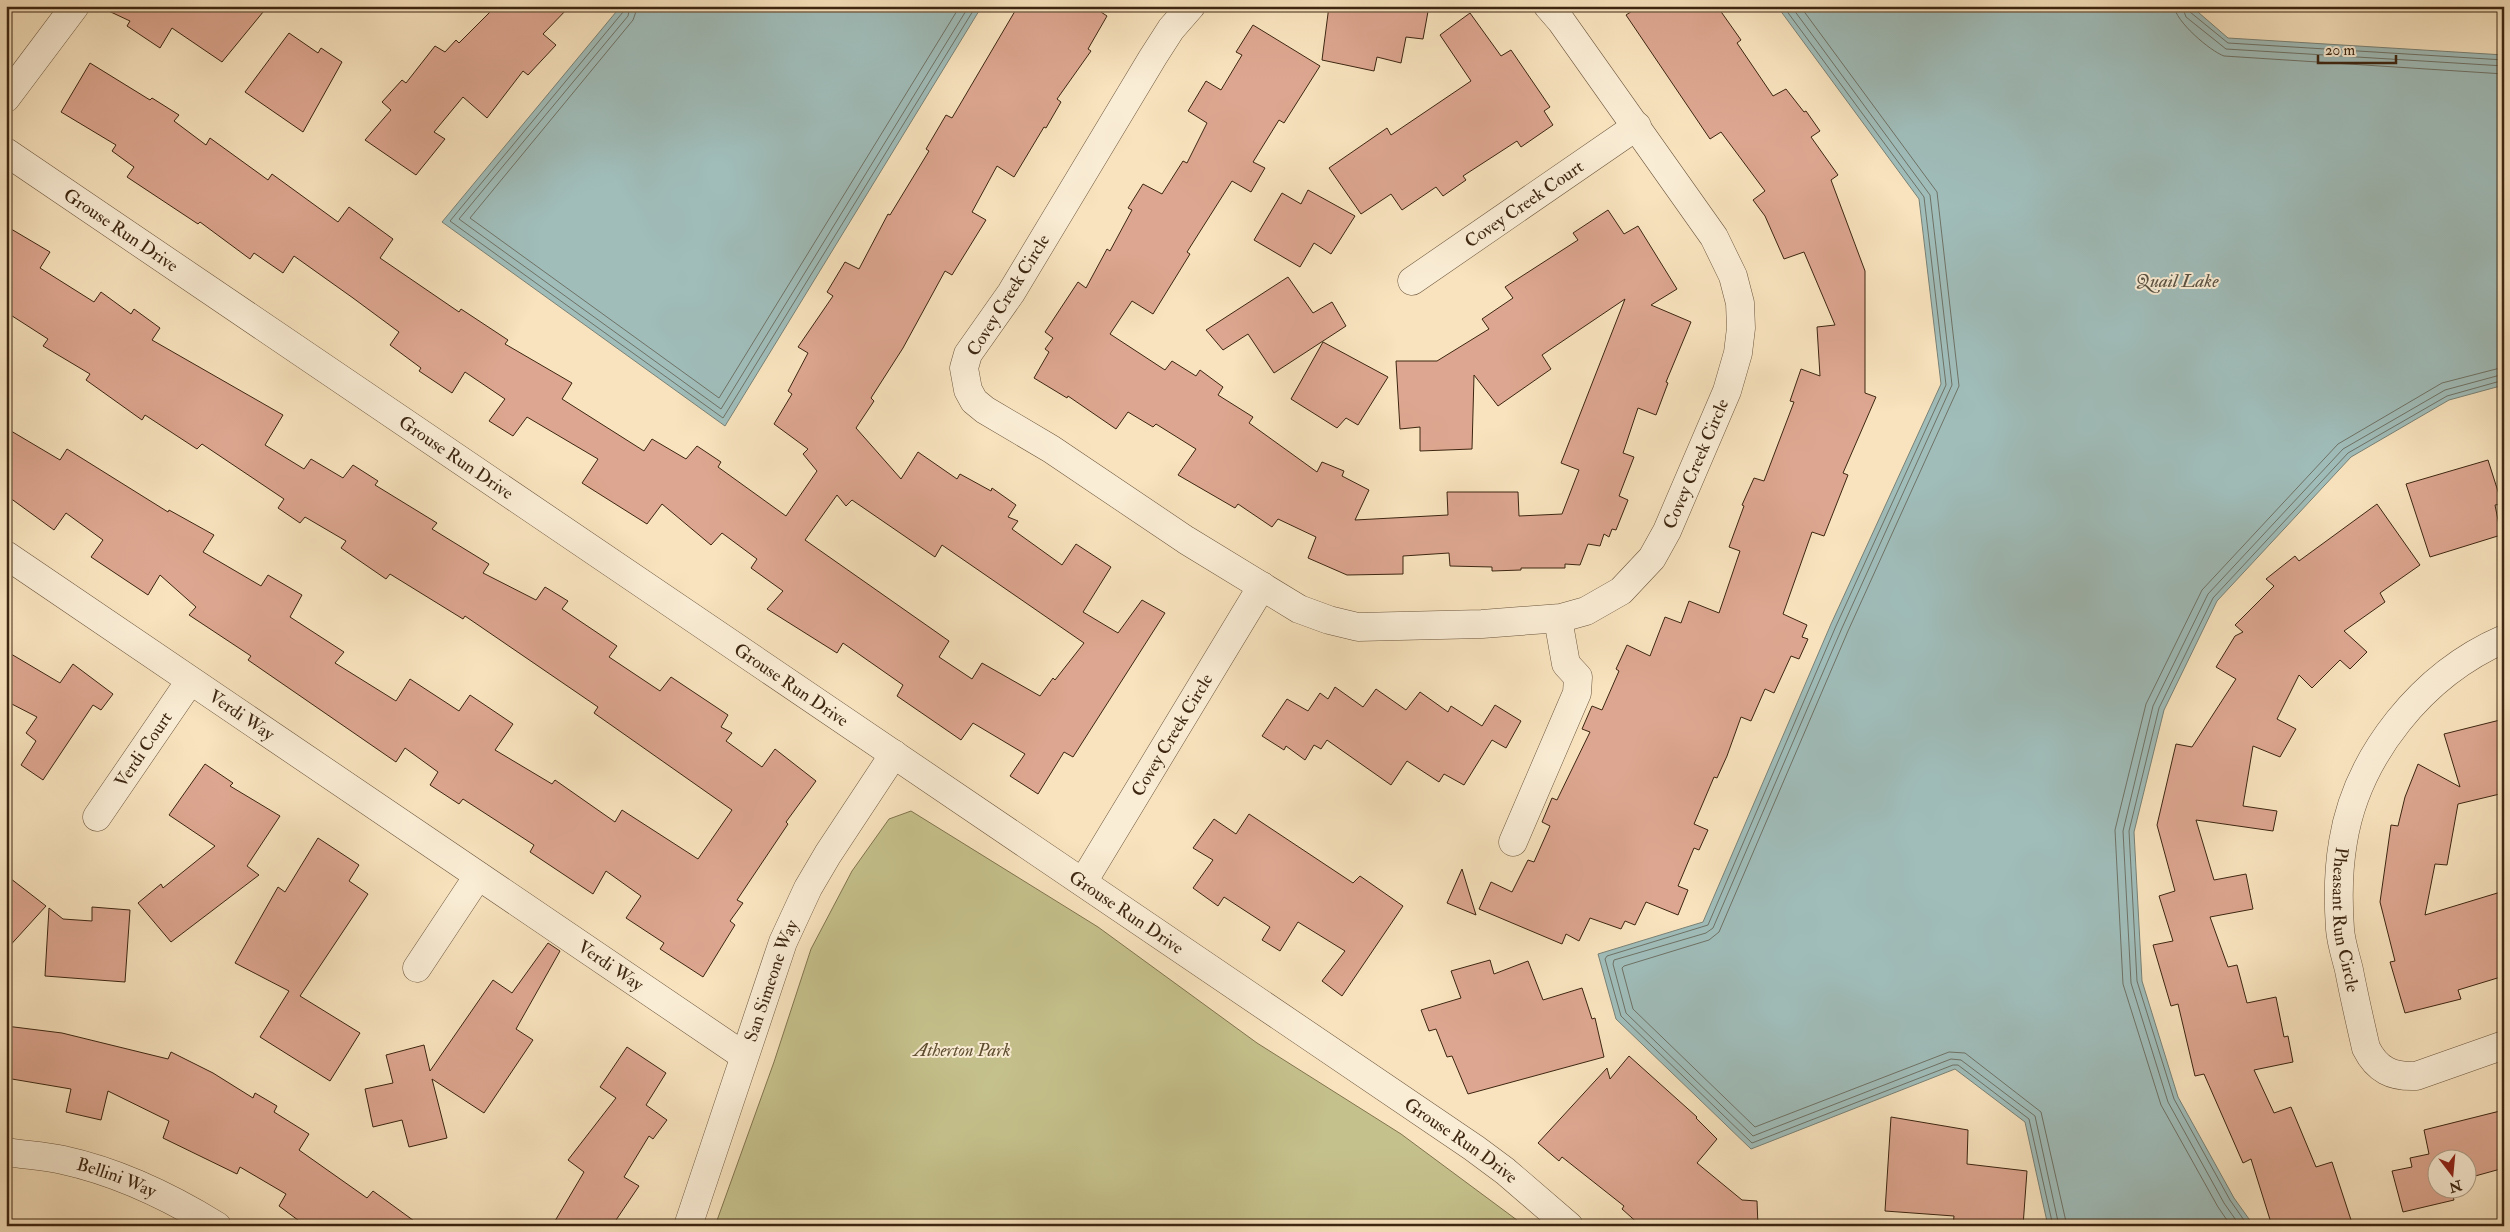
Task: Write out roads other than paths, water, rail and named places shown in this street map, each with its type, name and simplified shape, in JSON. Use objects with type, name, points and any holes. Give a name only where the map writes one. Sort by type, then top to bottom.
[{"type":"street","points":[[6,98],[75,6]]},
{"type":"street","name":"Covey Creek Circle","points":[[1191,6],[1171,29],[1153,57],[1011,293],[968,354],[964,368],[968,390],[974,401],[985,410],[1051,449],[1186,540],[1299,609],[1329,620],[1358,627],[1482,624],[1558,618],[1586,611],[1621,592],[1652,558],[1668,531],[1727,391],[1738,353],[1740,303],[1727,259],[1714,237],[1562,21],[1548,6]]},
{"type":"street","name":"Covey Creek Court","points":[[1412,281],[1636,126]]},
{"type":"street","name":"Grouse Run Drive","points":[[6,152],[1474,1148],[1505,1171],[1570,1226]]},
{"type":"street","name":"Verdi Way","points":[[6,555],[744,1056]]},
{"type":"street","name":"Covey Creek Circle","points":[[1083,882],[1262,586]]},
{"type":"street","points":[[1513,842],[1578,693],[1578,677],[1566,664],[1558,618]]},
{"type":"street","name":"Pheasant Run Circle","points":[[2504,639],[2473,656],[2445,675],[2408,709],[2378,750],[2351,810],[2343,841],[2339,879],[2340,932],[2366,1048],[2372,1061],[2386,1072],[2402,1077],[2416,1076],[2504,1045]]},
{"type":"street","name":"Verdi Court","points":[[97,818],[190,681]]},
{"type":"street","name":"San Simeone Way","points":[[688,1226],[783,942],[808,888],[894,754]]},
{"type":"street","points":[[417,968],[478,876]]},
{"type":"street","name":"Bellini Way","points":[[6,1152],[63,1160],[142,1185],[189,1208],[217,1226]]},
{"type":"water","points":[[621,6],[982,6],[725,426],[442,222]]},
{"type":"water","name":"Quail Lake","points":[[1777,6],[2191,6],[2228,38],[2504,55],[2504,385],[2449,400],[2351,457],[2217,601],[2164,710],[2134,832],[2142,981],[2178,1097],[2234,1198],[2254,1226],[2048,1226],[2025,1122],[1955,1069],[1751,1149],[1616,1019],[1598,954],[1703,922],[1831,624],[1941,384],[1919,199]]},
{"type":"park label","name":"Atherton Park","points":[[962,1050]]}]
